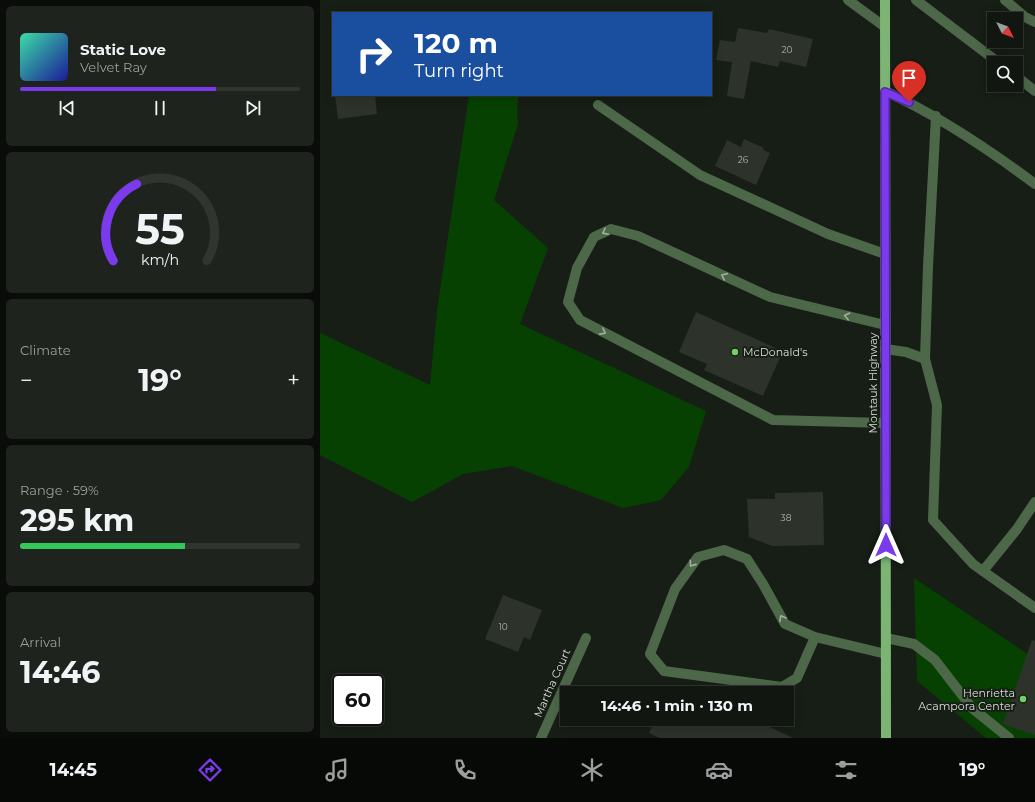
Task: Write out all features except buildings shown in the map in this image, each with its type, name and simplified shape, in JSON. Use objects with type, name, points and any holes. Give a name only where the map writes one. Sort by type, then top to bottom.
[{"type":"main road","name":"Montauk Highway","points":[[885,0],[886,738]]},
{"type":"street","points":[[848,0],[885,27]]},
{"type":"street","points":[[916,0],[990,56]]},
{"type":"street","points":[[1005,0],[1025,17],[1035,22]]},
{"type":"street","points":[[1023,82],[1035,91]]},
{"type":"street","points":[[885,92],[936,116],[986,147],[1035,184]]},
{"type":"street","points":[[598,105],[700,175],[828,234],[885,254]]},
{"type":"street","points":[[936,116],[928,266],[925,359],[937,405],[933,520],[973,564],[1035,608]]},
{"type":"street","points":[[885,325],[770,297],[638,236],[611,229],[594,237],[576,268],[568,302],[580,320],[773,420],[885,423]]},
{"type":"street","points":[[885,349],[906,352],[925,359]]},
{"type":"street","points":[[983,571],[1017,529],[1035,502]]},
{"type":"street","points":[[815,637],[797,678],[782,687],[664,671],[650,654],[675,589],[698,557],[724,550],[747,559],[785,624],[815,637],[886,654]]},
{"type":"street","name":"Martha Court","points":[[541,738],[586,638]]},
{"type":"street","points":[[886,638],[914,644],[935,660],[972,708],[1009,738]]},
{"type":"green space","points":[[469,96],[519,96],[517,104],[518,124],[494,200],[548,248],[520,324],[706,411],[689,467],[661,500],[623,508],[512,466],[463,474],[412,502],[320,455],[320,333],[430,385],[437,310]]},
{"type":"green space","points":[[914,578],[1035,659],[1035,738],[986,738],[917,681]]},
{"type":"place","name":"McDonald's","points":[[735,352]]},
{"type":"place","name":"Henrietta Acampora Center","points":[[1023,699]]},
{"type":"route","points":[[886,545],[885,92],[909,102]]}]
